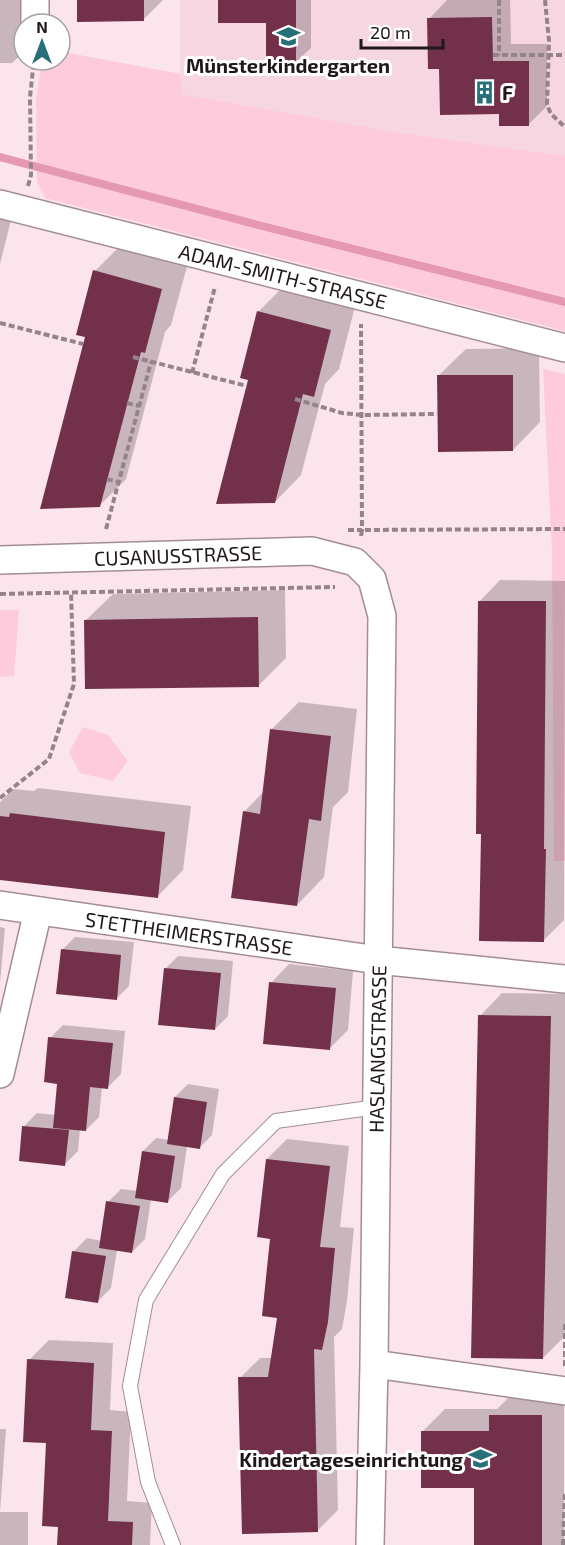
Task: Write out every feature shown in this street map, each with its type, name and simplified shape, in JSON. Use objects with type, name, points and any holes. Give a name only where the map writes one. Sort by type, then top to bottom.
[{"type":"street","name":"ADAM-SMITH-STRASSE","points":[[0,204],[565,348]]},
{"type":"street","name":"CUSANUSSTRASSE","points":[[0,560],[312,551],[355,562]]},
{"type":"street","name":"HASLANGSTRASSE","points":[[355,562],[372,579],[382,616],[370,1545]]},
{"type":"street","name":"STETTHEIMERSTRASSE","points":[[0,905],[378,960],[565,979]]},
{"type":"street","points":[[0,1074],[38,911]]},
{"type":"street","points":[[374,1364],[565,1391],[565,1407]]},
{"type":"lane","points":[[173,1545],[148,1482],[130,1386],[146,1300],[223,1174],[276,1121],[377,1107]]},
{"type":"path","points":[[500,0],[500,55]]},
{"type":"path","points":[[545,0],[549,55],[547,105],[551,114],[565,127]]},
{"type":"path","points":[[493,55],[565,55]]},
{"type":"path","points":[[31,176],[30,98],[33,72]]},
{"type":"path","points":[[192,373],[222,260]]},
{"type":"path","points":[[361,296],[362,530]]},
{"type":"path","points":[[0,323],[83,344]]},
{"type":"path","points":[[133,357],[247,386]]},
{"type":"path","points":[[104,536],[151,362]]},
{"type":"path","points":[[295,399],[342,413],[437,414]]},
{"type":"path","points":[[127,403],[139,406]]},
{"type":"path","points":[[107,479],[118,482]]},
{"type":"path","points":[[0,798],[49,759],[74,684],[71,592]]},
{"type":"path","points":[[565,1324],[565,1391]]},
{"type":"path","points":[[563,1545],[565,1491]]},
{"type":"shaded area","points":[[180,0],[565,0],[565,156],[394,132],[180,94]]},
{"type":"shaded area","points":[[72,54],[181,74],[181,94],[394,132],[565,156],[565,331],[45,198],[37,182],[36,99],[40,72],[72,72]]},
{"type":"shaded area","points":[[543,369],[565,374],[565,861],[554,861],[552,551]]},
{"type":"shaded area","points":[[0,610],[19,610],[14,676],[0,677]]},
{"type":"shaded area","points":[[83,727],[108,735],[128,761],[113,781],[80,773],[69,752]]},
{"type":"building","points":[[77,0],[144,0],[144,21],[77,22]]},
{"type":"building","points":[[218,0],[296,0],[296,65],[266,65],[266,23],[218,23]]},
{"type":"building","name":"F","points":[[492,17],[493,61],[529,61],[529,126],[499,126],[499,114],[440,115],[439,69],[428,69],[427,18]]},
{"type":"building","points":[[93,270],[162,289],[145,353],[141,352],[100,507],[40,509],[85,337],[76,335]]},
{"type":"building","points":[[257,311],[331,330],[314,397],[303,394],[275,503],[216,504],[248,380],[240,378]]},
{"type":"building","points":[[437,375],[513,375],[513,451],[438,452]]},
{"type":"building","points":[[478,601],[546,601],[544,942],[479,941],[481,834],[476,834]]},
{"type":"building","points":[[258,617],[259,687],[85,689],[84,620]]},
{"type":"building","points":[[270,729],[331,736],[321,821],[309,819],[297,906],[231,898],[243,811],[260,814]]},
{"type":"building","points":[[10,813],[165,832],[158,898],[0,880],[0,816],[9,817]]},
{"type":"building","points":[[61,949],[121,955],[117,1000],[56,994]]},
{"type":"building","points":[[164,968],[221,973],[215,1030],[158,1025]]},
{"type":"building","points":[[269,982],[336,988],[330,1050],[263,1044]]},
{"type":"building","points":[[478,1015],[551,1016],[543,1359],[471,1358]]},
{"type":"building","points":[[48,1037],[113,1043],[108,1089],[90,1087],[86,1131],[53,1128],[57,1084],[44,1082]]},
{"type":"building","points":[[174,1097],[207,1102],[200,1149],[167,1144]]},
{"type":"building","points":[[22,1126],[69,1130],[65,1166],[19,1161]]},
{"type":"building","points":[[142,1151],[175,1156],[168,1203],[135,1198]]},
{"type":"building","points":[[266,1159],[330,1166],[320,1247],[335,1248],[328,1322],[322,1350],[314,1349],[318,1532],[242,1534],[238,1377],[268,1377],[277,1318],[262,1316],[270,1239],[257,1237]]},
{"type":"building","points":[[106,1201],[140,1206],[132,1253],[99,1248]]},
{"type":"building","points":[[72,1251],[106,1256],[98,1303],[65,1298]]},
{"type":"building","points":[[27,1359],[94,1363],[91,1430],[112,1431],[108,1521],[133,1522],[132,1545],[57,1545],[58,1527],[42,1526],[46,1443],[23,1442]]},
{"type":"building","name":"Kindertageseinrichtung","points":[[489,1415],[542,1415],[542,1545],[474,1545],[474,1488],[421,1488],[421,1431],[489,1431]]},
{"type":"waterway","points":[[0,157],[565,302]]},
{"type":"place","name":"Münsterkindergarten","points":[[288,37]]},
{"type":"place","name":"F","points":[[484,92]]},
{"type":"place","name":"Kindertageseinrichtung","points":[[481,1459]]}]
